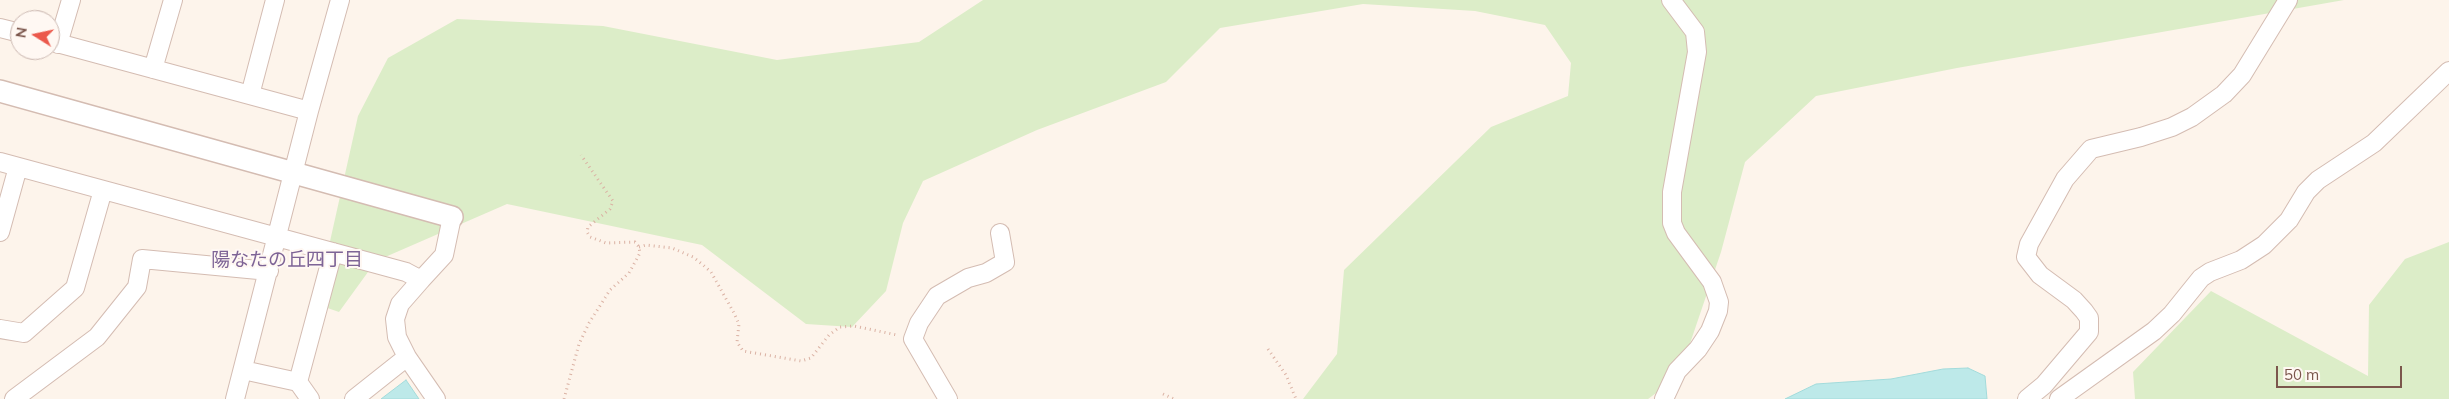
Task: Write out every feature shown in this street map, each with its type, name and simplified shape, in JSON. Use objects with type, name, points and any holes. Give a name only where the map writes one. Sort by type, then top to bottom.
[{"type":"street","points":[[60,27],[71,0]]},
{"type":"street","points":[[153,69],[173,0]]},
{"type":"street","points":[[250,95],[275,0]]},
{"type":"street","points":[[235,399],[278,238],[309,111],[340,0]]},
{"type":"street","points":[[1664,399],[1678,371],[1698,349],[1710,331],[1717,316],[1719,302],[1712,282],[1676,233],[1672,223],[1672,192],[1696,72],[1697,45],[1695,32],[1671,0]]},
{"type":"street","points":[[2027,399],[2044,385],[2089,332],[2089,318],[2084,311],[2074,300],[2040,275],[2026,257],[2029,244],[2065,180],[2091,149],[2141,138],[2172,127],[2192,117],[2224,94],[2242,75],[2288,0]]},
{"type":"street","points":[[60,44],[309,111]]},
{"type":"street","points":[[2059,399],[2154,331],[2172,314],[2201,278],[2210,272],[2242,260],[2264,245],[2288,220],[2306,192],[2318,180],[2374,143],[2449,71]]},
{"type":"street","points":[[0,92],[452,217],[444,255],[400,304],[395,319],[397,337],[407,357],[436,399]]},
{"type":"street","points":[[0,162],[406,272],[421,280]]},
{"type":"street","points":[[0,232],[18,167]]},
{"type":"street","points":[[0,329],[24,333],[75,288],[103,190]]},
{"type":"street","points":[[948,399],[913,339],[919,323],[937,296],[968,278],[986,274],[1005,262],[1000,233]]},
{"type":"street","points":[[298,382],[333,252]]},
{"type":"street","points":[[14,399],[97,338],[137,287],[142,259],[269,272]]},
{"type":"street","points":[[354,399],[407,357]]},
{"type":"street","points":[[243,370],[298,382],[310,399]]},
{"type":"path","points":[[582,155],[613,202],[610,209],[590,223],[587,232],[590,238],[606,243],[635,242],[639,247]]},
{"type":"path","points":[[639,247],[646,244],[672,248],[693,256],[711,272],[739,324],[737,342],[743,351],[807,360],[834,330],[845,326],[913,339]]},
{"type":"path","points":[[564,399],[575,358],[589,322],[610,290],[635,264],[639,247]]},
{"type":"path","points":[[1268,349],[1286,375],[1296,399]]},
{"type":"path","points":[[1163,394],[1174,399]]},
{"type":"green space","points":[[983,0],[2344,0],[1957,68],[1816,96],[1745,162],[1721,252],[1679,376],[1648,399],[1303,399],[1337,354],[1344,270],[1491,127],[1568,96],[1571,63],[1545,25],[1475,11],[1363,4],[1220,28],[1166,82],[1037,130],[923,181],[903,223],[886,291],[852,327],[806,324],[702,245],[507,204],[376,261],[339,312],[316,304],[358,116],[388,58],[457,19],[603,26],[777,60],[919,42]]},
{"type":"green space","points":[[2449,242],[2449,399],[2135,399],[2133,372],[2211,291],[2368,376],[2369,305],[2405,259]]},
{"type":"water","points":[[1968,368],[1985,376],[1987,399],[1785,399],[1816,384],[1891,379],[1943,369]]},
{"type":"water","points":[[406,380],[419,399],[381,399]]},
{"type":"district","name":"陽なたの丘四丁目","points":[[287,260]]}]
